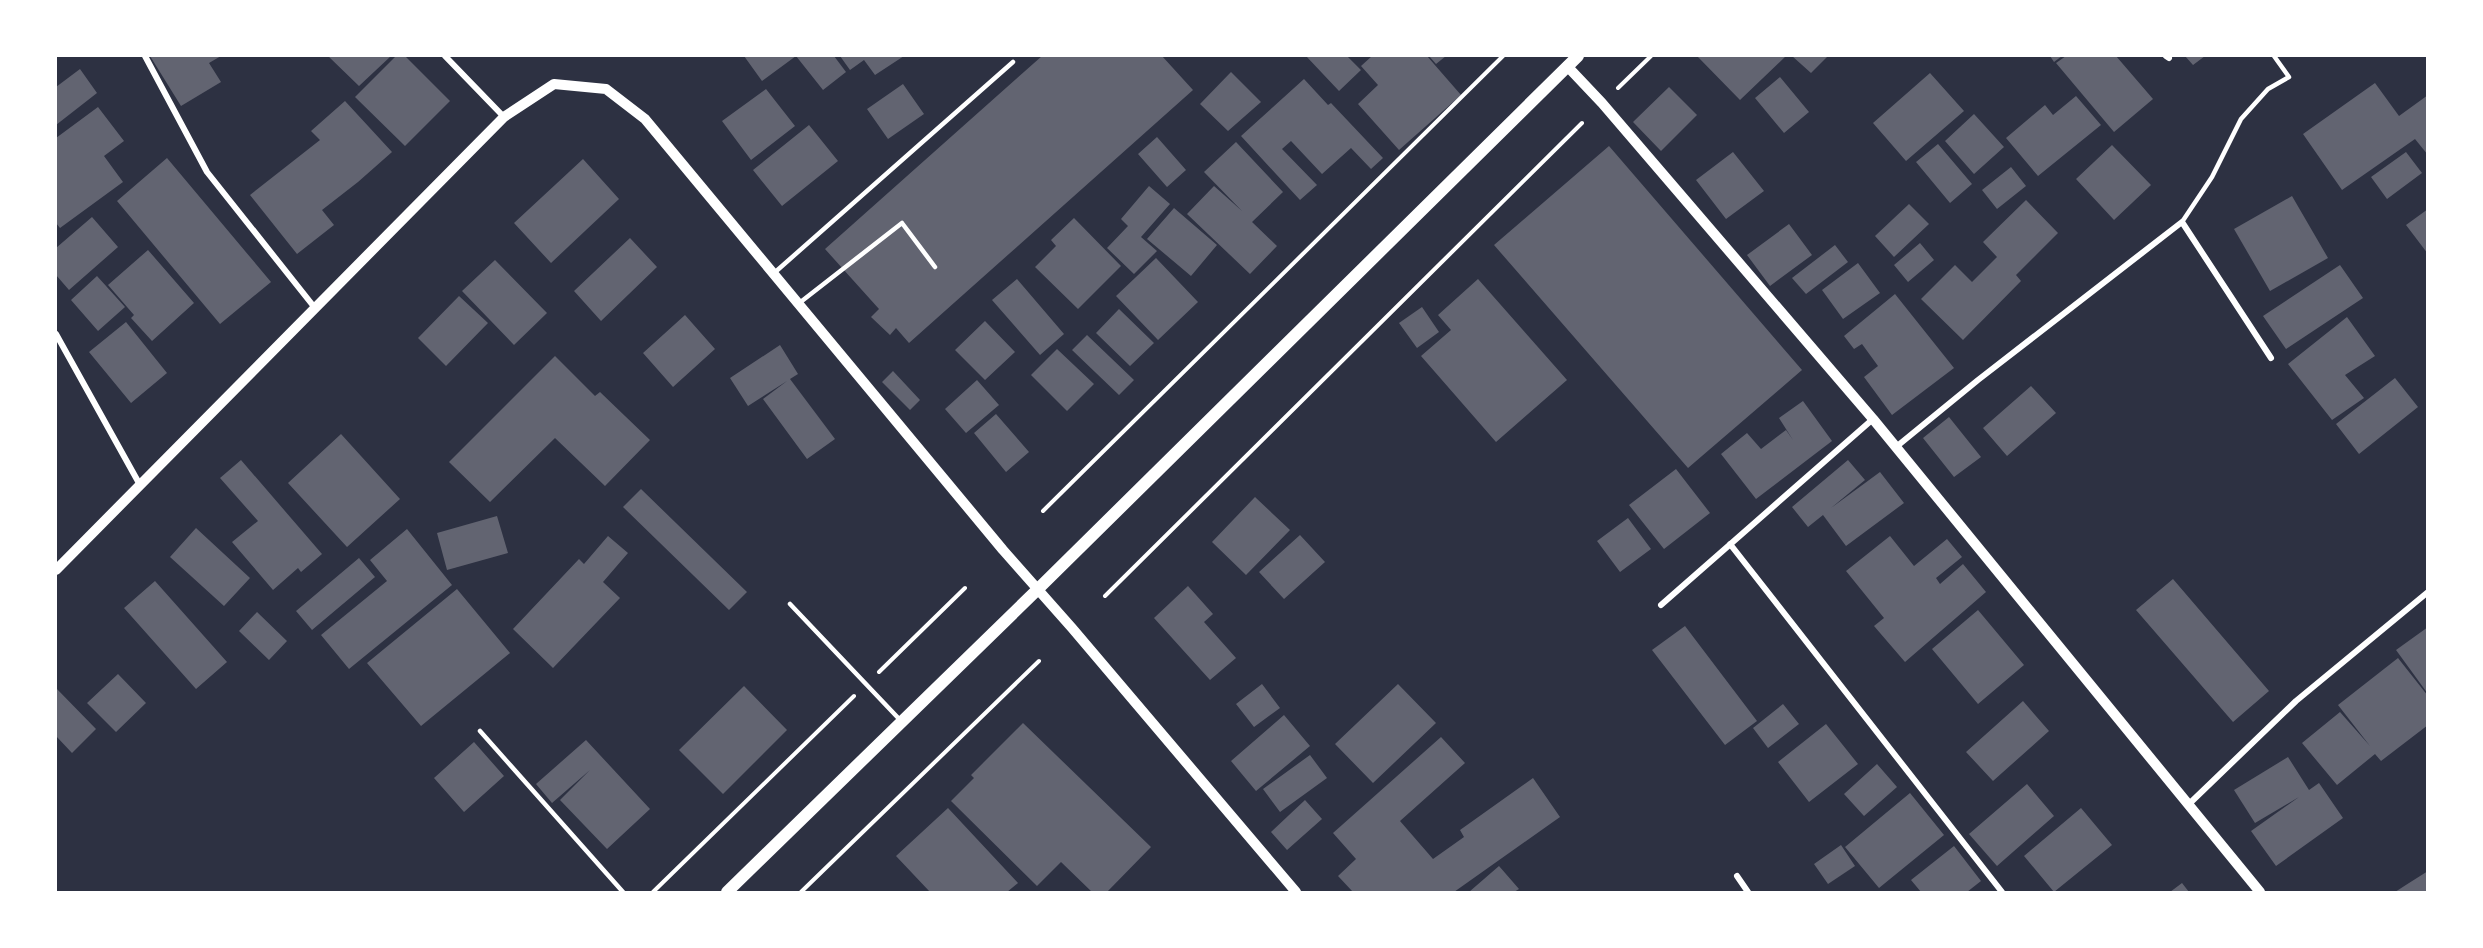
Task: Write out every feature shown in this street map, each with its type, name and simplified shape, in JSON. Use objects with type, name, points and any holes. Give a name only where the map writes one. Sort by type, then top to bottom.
[{"type":"main road","points":[[727,892],[1037,590],[1578,56]]},
{"type":"street","points":[[145,56],[207,172],[315,308]]},
{"type":"street","points":[[445,56],[504,117]]},
{"type":"street","points":[[1567,66],[1602,103],[1873,419],[2260,892]]},
{"type":"street","points":[[56,570],[504,117],[554,84],[606,89],[645,119],[1037,590],[1296,892]]},
{"type":"street","points":[[1896,447],[1978,380],[2182,222],[2271,358]]},
{"type":"street","points":[[56,334],[140,485]]},
{"type":"street","points":[[1661,605],[1873,419]]},
{"type":"street","points":[[1730,544],[2002,892]]},
{"type":"street","points":[[2189,804],[2295,701],[2427,592]]},
{"type":"street","points":[[1737,876],[1749,892]]},
{"type":"lane","points":[[2182,222],[2212,177],[2241,119],[2268,90],[2289,77],[2274,56]]},
{"type":"lane","points":[[773,274],[1013,62]]},
{"type":"lane","points":[[798,304],[902,223],[935,267]]},
{"type":"lane","points":[[790,604],[902,722]]},
{"type":"lane","points":[[480,731],[623,892]]},
{"type":"path","points":[[1043,510],[1503,56]]},
{"type":"path","points":[[1618,88],[1651,56]]},
{"type":"path","points":[[1105,596],[1582,123]]},
{"type":"path","points":[[653,892],[965,588]]},
{"type":"path","points":[[801,892],[1039,661]]},
{"type":"building","points":[[150,56],[221,56],[209,63],[221,82],[181,106]]},
{"type":"building","points":[[328,56],[391,56],[359,86]]},
{"type":"building","points":[[396,56],[405,56],[450,101],[405,146],[355,97]]},
{"type":"building","points":[[744,56],[796,56],[762,81]]},
{"type":"building","points":[[796,56],[834,56],[846,72],[823,90]]},
{"type":"building","points":[[840,56],[904,56],[875,75],[864,60],[850,70]]},
{"type":"building","points":[[1042,56],[1162,56],[1193,90],[909,343],[896,328],[890,335],[871,317],[879,309],[825,249]]},
{"type":"building","points":[[1306,56],[1347,56],[1361,70],[1339,91]]},
{"type":"building","points":[[1372,56],[1427,56],[1461,95],[1399,150],[1358,104],[1378,85],[1361,66]]},
{"type":"building","points":[[1429,56],[1446,56],[1436,64]]},
{"type":"building","points":[[1697,56],[1786,56],[1740,100]]},
{"type":"building","points":[[1792,56],[1828,56],[1811,73]]},
{"type":"building","points":[[2050,56],[2062,56],[2054,62]]},
{"type":"building","points":[[2066,56],[2116,56],[2153,99],[2114,132],[2056,63]]},
{"type":"building","points":[[2185,56],[2205,56],[2193,65]]},
{"type":"building","points":[[80,69],[97,93],[56,125],[56,87]]},
{"type":"building","points":[[1231,72],[1261,102],[1228,131],[1200,104]]},
{"type":"building","points":[[1930,73],[1964,111],[1906,161],[1873,123]]},
{"type":"building","points":[[1780,77],[1809,112],[1784,133],[1755,98]]},
{"type":"building","points":[[1304,79],[1328,105],[1331,103],[1383,158],[1371,169],[1351,148],[1322,174],[1291,141],[1282,149],[1317,185],[1300,200],[1241,136]]},
{"type":"building","points":[[2375,83],[2399,116],[2428,95],[2428,155],[2415,139],[2342,190],[2303,134]]},
{"type":"building","points":[[903,84],[924,114],[888,139],[867,109]]},
{"type":"building","points":[[1669,87],[1697,115],[1661,151],[1633,122]]},
{"type":"building","points":[[766,89],[795,126],[751,160],[722,121]]},
{"type":"building","points":[[2076,96],[2101,125],[2038,176],[2006,138],[2045,105],[2053,115]]},
{"type":"building","points":[[345,101],[392,152],[322,210],[334,225],[297,254],[250,195],[320,140],[311,131]]},
{"type":"building","points":[[98,107],[124,141],[104,156],[123,182],[60,228],[56,223],[56,138]]},
{"type":"building","points":[[1974,114],[2004,147],[1974,174],[1945,141]]},
{"type":"building","points":[[809,125],[838,161],[782,206],[753,170]]},
{"type":"building","points":[[1157,137],[1186,170],[1167,187],[1138,154]]},
{"type":"building","points":[[1236,142],[1283,192],[1252,222],[1277,246],[1250,274],[1187,214],[1214,186],[1242,211],[1204,172]]},
{"type":"building","points":[[1938,144],[1972,184],[1950,203],[1916,162]]},
{"type":"building","points":[[2112,145],[2151,185],[2114,220],[2076,179]]},
{"type":"building","points":[[1609,146],[1802,370],[1688,468],[1494,245]]},
{"type":"building","points":[[1733,152],[1764,191],[1726,219],[1696,180]]},
{"type":"building","points":[[2406,152],[2422,173],[2387,199],[2371,177]]},
{"type":"building","points":[[167,158],[271,282],[220,324],[117,201]]},
{"type":"building","points":[[583,159],[619,199],[551,263],[514,223]]},
{"type":"building","points":[[2011,167],[2026,186],[1997,209],[1982,190]]},
{"type":"building","points":[[1149,186],[1170,204],[1141,237],[1157,251],[1134,274],[1107,248],[1128,226],[1121,219]]},
{"type":"building","points":[[2292,196],[2328,258],[2270,291],[2234,229]]},
{"type":"building","points":[[2026,200],[2058,233],[2016,275],[2021,281],[1963,340],[1921,299],[1955,265],[1972,282],[1997,257],[1983,242]]},
{"type":"building","points":[[1909,204],[1929,224],[1894,257],[1875,236]]},
{"type":"building","points":[[1174,208],[1217,245],[1191,276],[1147,239]]},
{"type":"building","points":[[2428,209],[2428,254],[2406,225]]},
{"type":"building","points":[[92,217],[118,247],[69,290],[56,275],[56,248]]},
{"type":"building","points":[[1074,218],[1121,266],[1078,309],[1035,267],[1056,246],[1051,240]]},
{"type":"building","points":[[1789,224],[1812,255],[1770,286],[1747,255]]},
{"type":"building","points":[[630,238],[657,267],[601,321],[574,291]]},
{"type":"building","points":[[1920,243],[1934,260],[1908,282],[1894,265]]},
{"type":"building","points":[[1835,245],[1848,262],[1806,294],[1792,278]]},
{"type":"building","points":[[148,250],[194,303],[152,341],[131,318],[134,315],[108,285]]},
{"type":"building","points":[[1156,258],[1198,302],[1158,340],[1116,296]]},
{"type":"building","points":[[495,260],[547,313],[514,345],[462,291]]},
{"type":"building","points":[[1858,263],[1880,293],[1843,319],[1822,290]]},
{"type":"building","points":[[2340,265],[2363,298],[2286,349],[2263,316]]},
{"type":"building","points":[[97,276],[125,307],[98,331],[71,300]]},
{"type":"building","points":[[1017,279],[1064,334],[1040,355],[992,300]]},
{"type":"building","points":[[1478,279],[1567,380],[1496,442],[1421,356],[1451,330],[1438,315]]},
{"type":"building","points":[[1895,294],[1954,368],[1892,415],[1864,377],[1878,366],[1862,344],[1854,349],[1844,336]]},
{"type":"building","points":[[459,296],[488,323],[446,366],[418,338]]},
{"type":"building","points":[[1422,307],[1439,332],[1417,348],[1399,323]]},
{"type":"building","points":[[1119,309],[1154,343],[1130,366],[1096,333]]},
{"type":"building","points":[[685,315],[715,349],[673,387],[643,353]]},
{"type":"building","points":[[2347,317],[2375,356],[2345,375],[2364,398],[2332,420],[2288,364]]},
{"type":"building","points":[[985,321],[1015,352],[985,380],[955,350]]},
{"type":"building","points":[[126,322],[167,373],[131,403],[89,352]]},
{"type":"building","points":[[1087,335],[1134,380],[1119,395],[1072,350]]},
{"type":"building","points":[[780,345],[798,374],[790,379],[835,439],[807,459],[763,399],[787,381],[748,406],[730,378]]},
{"type":"building","points":[[1057,349],[1094,384],[1067,411],[1031,375]]},
{"type":"building","points":[[555,356],[595,396],[600,392],[650,440],[605,486],[555,438],[490,502],[449,462]]},
{"type":"building","points":[[893,371],[920,400],[910,410],[882,382]]},
{"type":"building","points":[[2395,378],[2418,407],[2359,454],[2336,424]]},
{"type":"building","points":[[977,380],[999,405],[966,433],[945,409]]},
{"type":"building","points":[[2031,386],[2056,413],[2007,456],[1983,428]]},
{"type":"building","points":[[1803,401],[1832,441],[1756,499],[1721,454],[1747,433],[1761,449],[1786,430],[1793,440],[1779,418]]},
{"type":"building","points":[[996,414],[1029,452],[1006,472],[974,433]]},
{"type":"building","points":[[1949,417],[1981,457],[1954,477],[1923,438]]},
{"type":"building","points":[[341,434],[400,499],[347,547],[288,483]]},
{"type":"building","points":[[241,460],[322,554],[301,572],[298,568],[273,590],[232,542],[258,521],[220,478]]},
{"type":"building","points":[[1848,460],[1865,480],[1831,508],[1880,472],[1904,503],[1846,546],[1823,515],[1808,527],[1792,507]]},
{"type":"building","points":[[1676,469],[1710,513],[1664,549],[1629,505]]},
{"type":"building","points":[[641,489],[747,592],[729,610],[623,507]]},
{"type":"building","points":[[1255,497],[1290,530],[1246,575],[1212,542]]},
{"type":"building","points":[[497,516],[508,553],[447,570],[437,533]]},
{"type":"building","points":[[1628,518],[1651,549],[1620,572],[1597,541]]},
{"type":"building","points":[[196,528],[250,578],[224,606],[170,557]]},
{"type":"building","points":[[407,529],[452,585],[349,669],[321,635],[387,581],[370,560]]},
{"type":"building","points":[[1300,535],[1325,562],[1284,599],[1259,572]]},
{"type":"building","points":[[608,536],[628,553],[603,582],[620,598],[553,668],[513,629],[579,559],[584,564]]},
{"type":"building","points":[[1890,536],[1914,566],[1947,539],[1962,557],[1936,578],[1940,584],[1963,564],[1986,592],[1905,662],[1874,626],[1884,618],[1846,571]]},
{"type":"building","points":[[359,558],[375,577],[312,630],[296,611]]},
{"type":"building","points":[[2173,579],[2269,691],[2233,722],[2136,610]]},
{"type":"building","points":[[155,581],[227,662],[196,689],[124,608]]},
{"type":"building","points":[[1188,586],[1213,614],[1204,622],[1236,658],[1210,680],[1154,618]]},
{"type":"building","points":[[457,589],[510,653],[421,726],[367,663]]},
{"type":"building","points":[[1978,610],[2024,665],[1978,704],[1932,649]]},
{"type":"building","points":[[257,612],[287,641],[269,660],[239,631]]},
{"type":"building","points":[[1685,626],[1757,721],[1725,745],[1652,650]]},
{"type":"building","points":[[2428,627],[2428,694],[2396,650]]},
{"type":"building","points":[[2398,658],[2428,696],[2428,725],[2381,761],[2375,754],[2337,785],[2302,743],[2340,712],[2370,746],[2338,705]]},
{"type":"building","points":[[118,674],[146,703],[116,732],[87,703]]},
{"type":"building","points":[[1262,684],[1280,708],[1254,727],[1236,704]]},
{"type":"building","points":[[1398,684],[1436,723],[1373,783],[1335,744]]},
{"type":"building","points":[[744,686],[787,730],[723,794],[679,750]]},
{"type":"building","points":[[56,688],[96,729],[72,753],[56,736]]},
{"type":"building","points":[[2023,701],[2049,731],[1993,781],[1966,752]]},
{"type":"building","points":[[1783,704],[1799,724],[1768,748],[1753,728]]},
{"type":"building","points":[[1284,715],[1310,746],[1256,791],[1231,761]]},
{"type":"building","points":[[1023,723],[1151,847],[1107,892],[1092,892],[1061,862],[1037,886],[951,801],[974,778],[971,775]]},
{"type":"building","points":[[1826,724],[1858,764],[1809,802],[1778,762]]},
{"type":"building","points":[[1441,737],[1465,763],[1400,821],[1433,859],[1464,837],[1460,830],[1533,778],[1560,817],[1454,892],[1353,892],[1338,876],[1356,859],[1333,833]]},
{"type":"building","points":[[586,740],[650,809],[607,849],[560,800],[590,770],[552,803],[536,784]]},
{"type":"building","points":[[474,742],[504,776],[464,812],[434,778]]},
{"type":"building","points":[[1310,755],[1327,778],[1280,812],[1263,789]]},
{"type":"building","points":[[2288,757],[2309,790],[2319,783],[2343,818],[2276,866],[2251,831],[2299,797],[2255,823],[2234,790]]},
{"type":"building","points":[[1877,764],[1897,787],[1864,816],[1844,794]]},
{"type":"building","points":[[2027,784],[2054,816],[1997,866],[1969,834]]},
{"type":"building","points":[[1910,793],[1944,835],[1879,888],[1845,847]]},
{"type":"building","points":[[1305,800],[1322,819],[1287,850],[1271,832]]},
{"type":"building","points":[[948,808],[1018,883],[1007,892],[930,892],[896,856]]},
{"type":"building","points":[[2081,808],[2112,845],[2054,892],[2024,856]]},
{"type":"building","points":[[1841,845],[1855,866],[1828,884],[1814,864]]},
{"type":"building","points":[[1954,846],[1981,881],[1967,892],[1921,892],[1911,880]]},
{"type":"building","points":[[1499,866],[1519,889],[1514,892],[1469,892]]},
{"type":"building","points":[[2428,871],[2428,892],[2395,892],[2409,883]]},
{"type":"building","points":[[2182,883],[2189,892],[2170,892]]}]
